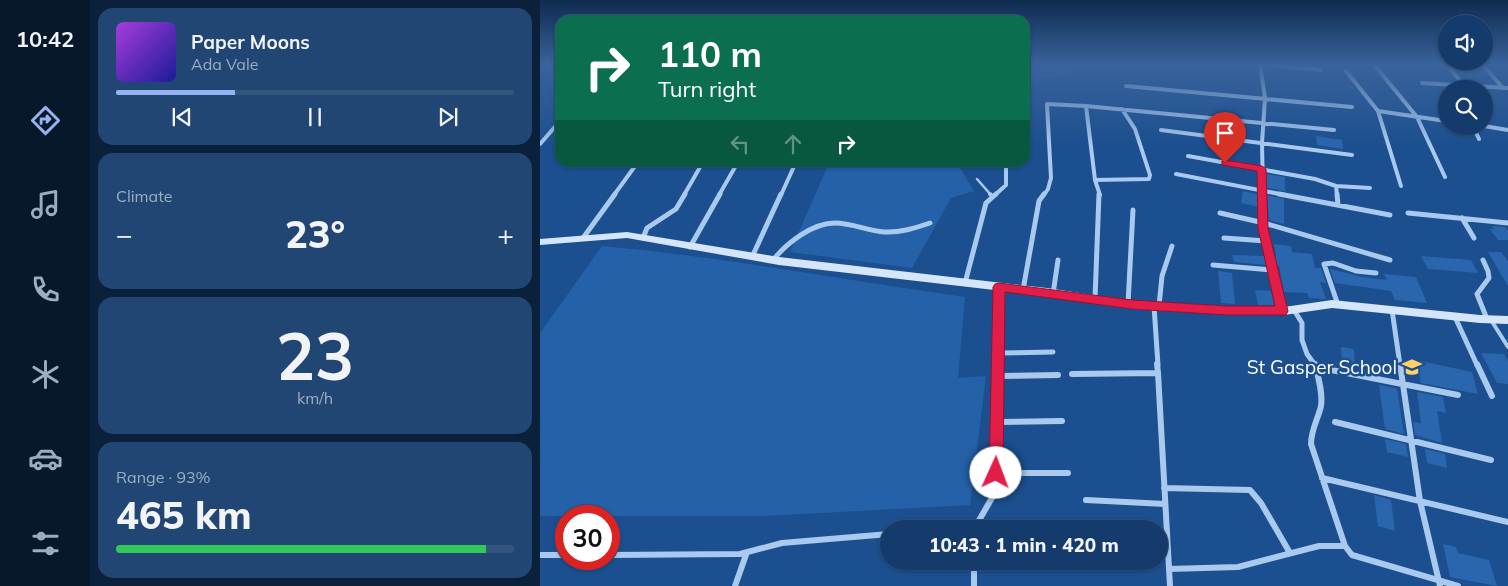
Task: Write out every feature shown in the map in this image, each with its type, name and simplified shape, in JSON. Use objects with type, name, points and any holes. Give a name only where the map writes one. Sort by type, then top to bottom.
[{"type":"street","points":[[1188,91],[1352,107]]},
{"type":"street","points":[[1264,91],[1262,123],[1264,223],[1266,242],[1282,311]]},
{"type":"street","points":[[1362,91],[1378,111],[1401,186]]},
{"type":"street","points":[[1396,91],[1417,117],[1445,177]]},
{"type":"street","points":[[1023,290],[1039,201],[1048,189],[1051,178],[1046,105],[1050,102],[1334,130]]},
{"type":"street","points":[[1086,106],[1100,196],[1095,299]]},
{"type":"street","points":[[1096,180],[1149,180],[1150,175],[1135,129],[1122,109]]},
{"type":"street","points":[[1378,111],[1438,120]]},
{"type":"street","points":[[540,144],[555,127]]},
{"type":"street","points":[[1493,128],[1508,130]]},
{"type":"street","points":[[1161,130],[1352,155]]},
{"type":"street","points":[[1477,135],[1479,139]]},
{"type":"street","points":[[540,136],[547,136]]},
{"type":"street","points":[[1188,156],[1316,179],[1336,186],[1370,188]]},
{"type":"street","points":[[583,238],[634,167]]},
{"type":"street","points":[[643,238],[647,228],[676,209],[700,167]]},
{"type":"street","points":[[690,247],[735,167]]},
{"type":"street","points":[[752,257],[794,167]]},
{"type":"street","points":[[965,283],[986,203],[992,196],[1006,188],[1006,167]]},
{"type":"street","points":[[1176,174],[1390,215]]},
{"type":"street","points":[[1336,186],[1338,205]]},
{"type":"street","points":[[1128,304],[1133,210]]},
{"type":"street","points":[[1220,213],[1264,223],[1390,260]]},
{"type":"street","points":[[1408,213],[1508,223]]},
{"type":"street","points":[[1462,218],[1474,238]]},
{"type":"street","points":[[773,260],[785,246],[825,224],[836,223],[884,232],[907,230],[930,223]]},
{"type":"street","points":[[540,242],[627,235],[773,260],[1128,304],[1282,311],[1338,305],[1455,317],[1508,320]]},
{"type":"street","points":[[1224,238],[1266,242]]},
{"type":"street","points":[[1170,586],[1156,306],[1164,260],[1172,246]]},
{"type":"street","points":[[1053,294],[1058,260]]},
{"type":"street","points":[[1483,260],[1490,272],[1489,282],[1477,294],[1489,320]]},
{"type":"street","points":[[1338,305],[1324,264],[1333,263],[1356,271],[1376,273]]},
{"type":"street","points":[[1213,265],[1272,270]]},
{"type":"street","points":[[979,520],[996,491],[999,287]]},
{"type":"street","points":[[1294,310],[1302,323],[1302,340],[1307,354],[1314,361],[1320,384],[1321,405],[1311,436],[1311,444],[1345,546],[1352,556],[1439,584],[1458,586]]},
{"type":"street","points":[[1392,310],[1420,501],[1439,584]]},
{"type":"street","points":[[1455,317],[1492,396]]},
{"type":"street","points":[[999,353],[1052,352]]},
{"type":"street","points":[[1316,367],[1458,395]]},
{"type":"street","points":[[1072,374],[1158,373]]},
{"type":"street","points":[[999,376],[1058,375]]},
{"type":"street","points":[[998,422],[1062,421]]},
{"type":"street","points":[[1335,422],[1491,460]]},
{"type":"street","points":[[996,473],[1068,472]]},
{"type":"street","points":[[1322,478],[1508,522]]},
{"type":"street","points":[[1164,488],[1250,490],[1261,503],[1290,553]]},
{"type":"street","points":[[1086,500],[1165,504]]},
{"type":"street","points":[[620,555],[740,554],[782,543],[880,535]]},
{"type":"street","points":[[1169,569],[1238,567],[1319,546],[1345,546]]},
{"type":"street","points":[[735,586],[747,552]]},
{"type":"street","points":[[540,555],[555,555]]},
{"type":"street","points":[[974,570],[974,586]]},
{"type":"lane","points":[[977,179],[992,196]]},
{"type":"lane","points":[[1489,320],[1507,345]]},
{"type":"shaded area","points":[[827,167],[959,167],[974,191],[951,198],[912,268],[790,252]]},
{"type":"shaded area","points":[[602,246],[739,262],[965,297],[958,378],[986,376],[970,505],[766,516],[620,516],[620,505],[555,505],[555,516],[540,516],[540,333]]},
{"type":"building","points":[[1316,136],[1342,140],[1343,149],[1317,145]]},
{"type":"building","points":[[1267,174],[1285,177],[1285,191],[1267,188]]},
{"type":"building","points":[[1243,191],[1259,195],[1259,207],[1241,203]]},
{"type":"building","points":[[1267,195],[1284,199],[1284,224],[1269,220]]},
{"type":"building","points":[[1492,226],[1505,227],[1508,231],[1508,240],[1498,240],[1490,229],[1494,229]]},
{"type":"building","points":[[1274,244],[1291,246],[1292,252],[1312,254],[1315,268],[1321,268],[1326,283],[1320,282],[1326,299],[1309,298],[1307,293],[1284,292],[1279,266],[1276,266],[1274,257],[1276,257]]},
{"type":"building","points":[[1488,252],[1501,252],[1508,261],[1508,286]]},
{"type":"building","points":[[1232,255],[1265,256],[1267,265],[1234,262]]},
{"type":"building","points":[[1421,256],[1471,260],[1478,273],[1428,269]]},
{"type":"building","points":[[1330,269],[1362,277],[1387,280],[1384,274],[1416,277],[1427,303],[1395,300],[1391,291],[1335,283]]},
{"type":"building","points":[[1218,271],[1232,273],[1235,304],[1221,303]]},
{"type":"building","points":[[1255,290],[1271,291],[1274,305],[1258,305]]},
{"type":"building","points":[[1341,347],[1354,349],[1355,367],[1342,364]]},
{"type":"building","points":[[1481,353],[1504,354],[1508,361],[1508,384],[1497,383]]},
{"type":"building","points":[[1416,360],[1472,372],[1478,394],[1421,383]]},
{"type":"building","points":[[1379,385],[1397,389],[1404,434],[1385,429]]},
{"type":"building","points":[[1417,392],[1443,397],[1446,413],[1437,411],[1442,443],[1415,435],[1413,422],[1421,423]]},
{"type":"building","points":[[1385,439],[1406,444],[1408,457],[1387,452]]},
{"type":"building","points":[[1425,449],[1445,454],[1447,468],[1427,463]]},
{"type":"building","points":[[1374,495],[1391,500],[1395,531],[1378,526]]},
{"type":"building","points":[[1443,544],[1456,547],[1458,553],[1489,560],[1497,586],[1450,577]]},
{"type":"place","name":"St Gasper School","points":[[1412,367]]},
{"type":"route","points":[[996,473],[999,287],[1132,305],[1282,311],[1263,228],[1262,169],[1225,163]]}]
